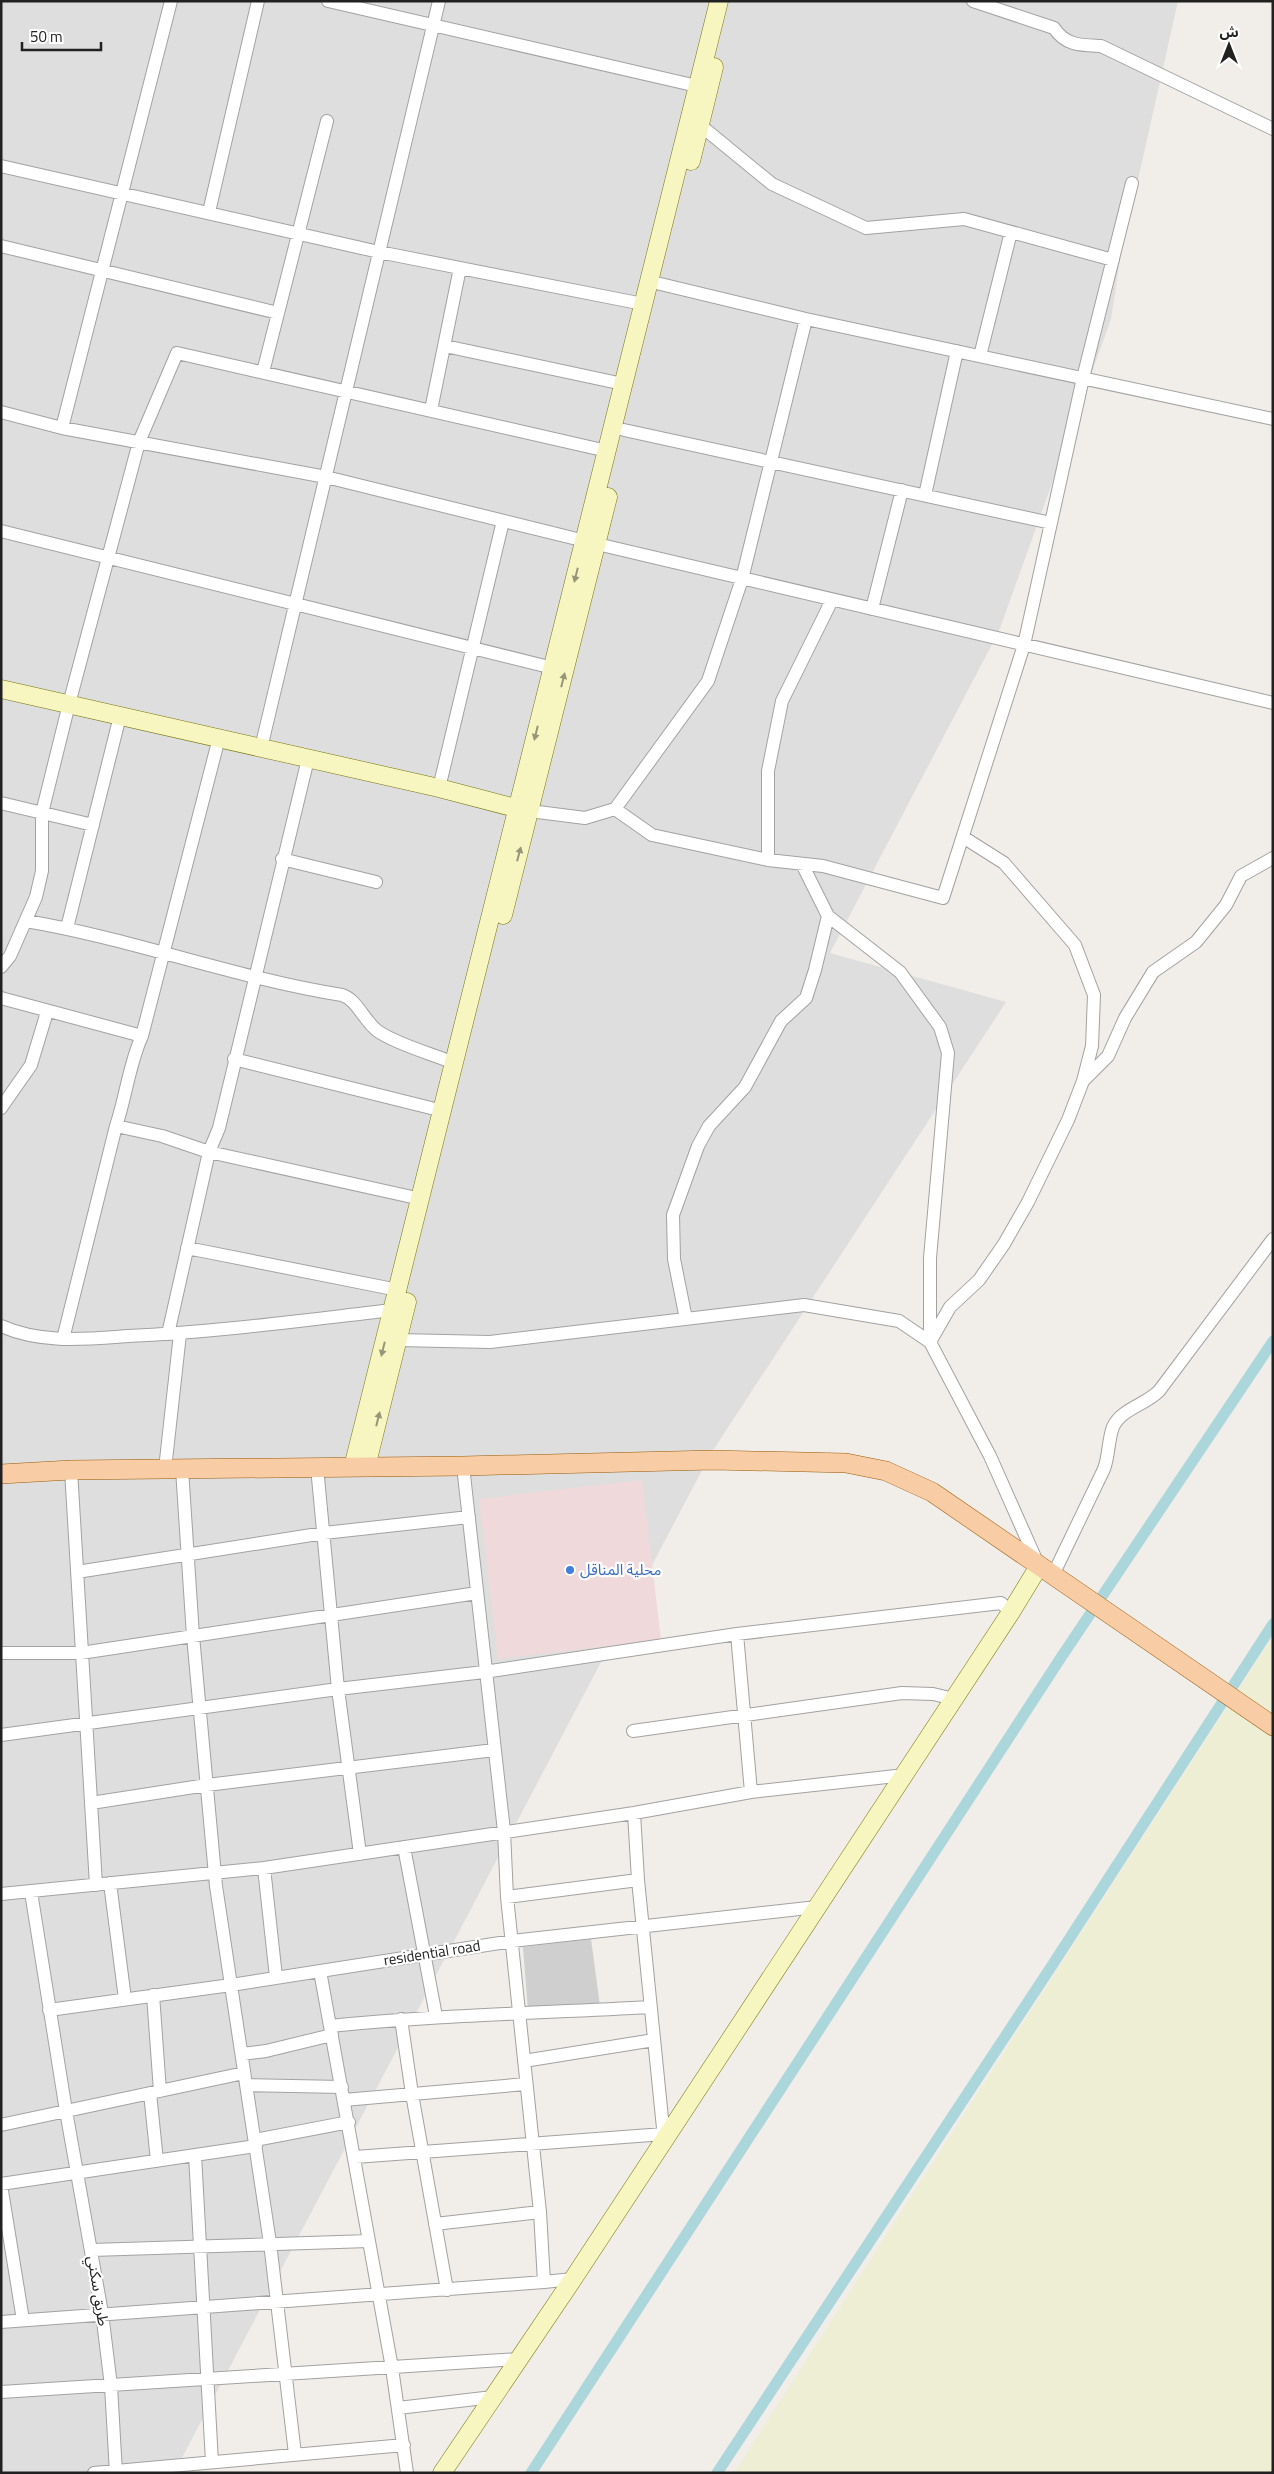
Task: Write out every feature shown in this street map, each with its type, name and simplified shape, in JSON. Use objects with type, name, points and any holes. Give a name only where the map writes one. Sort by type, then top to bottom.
[{"type":"main road","points":[[1,1474],[71,1470],[463,1466],[713,1460],[846,1462],[886,1471],[932,1492],[1273,1726]]},
{"type":"street","points":[[62,428],[171,1]]},
{"type":"street","points":[[209,212],[258,1]]},
{"type":"street","points":[[328,1],[697,86]]},
{"type":"street","points":[[261,748],[439,1]]},
{"type":"street","points":[[360,1467],[398,1340],[523,810],[553,668],[624,430],[653,282],[697,86],[719,1]]},
{"type":"street","points":[[360,1467],[393,1310],[454,1063],[523,810],[591,543],[607,450],[643,304],[653,282],[700,125],[731,1]]},
{"type":"street","points":[[973,1],[1054,28],[1061,38],[1077,44],[1101,46],[1273,129]]},
{"type":"street","points":[[263,372],[326,121]]},
{"type":"street","points":[[700,125],[772,184],[866,228],[964,219],[1113,260]]},
{"type":"street","points":[[1,166],[379,252],[643,304]]},
{"type":"street","points":[[615,809],[652,835],[768,860],[823,866],[943,898],[1024,644],[1083,378],[1132,183]]},
{"type":"street","points":[[980,356],[1011,232]]},
{"type":"street","points":[[1,246],[278,313]]},
{"type":"street","points":[[431,410],[460,268]]},
{"type":"street","points":[[653,282],[806,319],[1273,419]]},
{"type":"street","points":[[1,689],[439,788],[523,810],[585,818],[615,809],[708,681],[742,579],[806,319]]},
{"type":"street","points":[[444,346],[623,384]]},
{"type":"street","points":[[925,495],[957,351]]},
{"type":"street","points":[[1,967],[10,956],[26,921],[42,872],[42,813],[69,704],[139,442],[177,353],[607,450]]},
{"type":"street","points":[[1,412],[62,428],[326,477],[591,543],[1273,703]]},
{"type":"street","points":[[624,430],[771,460],[1051,523]]},
{"type":"street","points":[[872,609],[902,490]]},
{"type":"street","points":[[439,788],[503,521]]},
{"type":"street","points":[[1,531],[553,668]]},
{"type":"street","points":[[768,860],[768,771],[782,701],[832,600]]},
{"type":"street","points":[[67,928],[120,716]]},
{"type":"street","points":[[62,1340],[116,1126],[125,1099],[136,1048],[142,1036],[219,738]]},
{"type":"street","points":[[295,2454],[270,2243],[216,1873],[187,1554],[173,1469],[174,1334],[187,1248],[208,1152],[219,1128],[282,859],[308,759]]},
{"type":"street","points":[[1,803],[93,825]]},
{"type":"street","points":[[930,1342],[950,1307],[979,1280],[1004,1244],[1048,1164],[1083,1081],[1092,1046],[1094,995],[1075,945],[1004,863],[963,837]]},
{"type":"street","points":[[1083,1081],[1108,1056],[1125,1018],[1153,972],[1196,942],[1226,905],[1242,876],[1273,858]]},
{"type":"street","points":[[282,859],[376,882]]},
{"type":"street","points":[[802,864],[828,916],[900,972],[940,1028],[948,1053],[930,1258],[930,1342]]},
{"type":"street","points":[[686,1318],[674,1259],[673,1215],[698,1146],[709,1126],[745,1087],[781,1021],[806,998],[816,970],[828,916]]},
{"type":"street","points":[[26,921],[67,928],[255,977],[346,996],[354,1002],[365,1020],[379,1032],[454,1063]]},
{"type":"street","points":[[1,998],[47,1012],[142,1036]]},
{"type":"street","points":[[2,1105],[31,1065],[47,1012]]},
{"type":"street","points":[[234,1059],[443,1111]]},
{"type":"street","points":[[116,1126],[162,1136],[208,1152],[421,1200]]},
{"type":"street","points":[[442,2473],[573,2279],[664,2136],[1011,1612],[1046,1570],[1104,1470],[1113,1428],[1117,1421],[1127,1411],[1146,1402],[1158,1391],[1273,1239]]},
{"type":"street","points":[[187,1248],[398,1290]]},
{"type":"street","points":[[398,1340],[490,1342],[804,1305],[900,1321],[930,1342],[990,1456],[1046,1570]]},
{"type":"street","points":[[1,1326],[20,1335],[62,1340],[174,1334],[393,1310]]},
{"type":"street","points":[[463,1466],[484,1672],[504,1831],[507,1897],[540,2212],[544,2282]]},
{"type":"street","points":[[317,1467],[338,1689],[360,1854]]},
{"type":"street","points":[[71,1470],[96,1885]]},
{"type":"street","points":[[77,1572],[324,1533],[469,1517]]},
{"type":"street","points":[[1,1653],[81,1653],[477,1593]]},
{"type":"street","points":[[1,1735],[338,1689],[484,1672],[737,1634],[1001,1603],[1011,1612]]},
{"type":"street","points":[[737,1634],[751,1792]]},
{"type":"street","points":[[633,1731],[744,1714],[907,1693],[933,1694],[954,1699]]},
{"type":"street","points":[[91,1804],[207,1785],[494,1750]]},
{"type":"street","points":[[1,1894],[264,1868],[634,1813],[751,1792],[905,1774]]},
{"type":"street","points":[[634,1813],[642,1928],[664,2136]]},
{"type":"street","points":[[404,1847],[436,2016]]},
{"type":"street","points":[[264,1868],[276,1977]]},
{"type":"street","points":[[507,1897],[638,1880]]},
{"type":"street","points":[[110,1883],[125,1999]]},
{"type":"street","name":"طريق سكني","points":[[31,1892],[49,2010],[66,2111],[79,2173],[102,2314],[111,2386],[116,2472]]},
{"type":"street","name":"residential road","points":[[49,2010],[231,1985],[512,1941],[817,1907]]},
{"type":"street","points":[[320,1971],[349,2122],[392,2368],[408,2473]]},
{"type":"street","points":[[153,1995],[157,2161]]},
{"type":"street","points":[[242,2054],[266,2052],[331,2031],[401,2019],[436,2016],[520,2015],[650,2006]]},
{"type":"street","points":[[401,2019],[412,2094],[447,2290]]},
{"type":"street","points":[[524,2061],[654,2040]]},
{"type":"street","points":[[1,2126],[155,2092],[245,2079],[342,2086]]},
{"type":"street","points":[[344,2100],[526,2084]]},
{"type":"street","points":[[23,2320],[1,2185],[195,2155],[349,2122]]},
{"type":"street","points":[[355,2157],[664,2136]]},
{"type":"street","points":[[195,2155],[212,2462]]},
{"type":"street","points":[[435,2224],[540,2212]]},
{"type":"street","points":[[92,2250],[369,2241]]},
{"type":"street","points":[[1,2322],[204,2306],[378,2296],[573,2279]]},
{"type":"street","points":[[1,2392],[519,2359]]},
{"type":"street","points":[[398,2408],[494,2397]]},
{"type":"street","points":[[94,2473],[404,2445]]},
{"type":"shaded area","points":[[1,1],[1178,1],[1120,260],[1111,319],[999,631],[830,953],[1006,1002],[710,1455],[174,2473],[1,2473]]},
{"type":"shaded area","name":"محلية المناقل","points":[[642,1480],[661,1640],[498,1659],[479,1499]]},
{"type":"shaded area","points":[[591,1939],[600,2006],[528,2011],[523,1947]]},
{"type":"green space","points":[[1273,1636],[1273,2473],[734,2473],[917,2187]]},
{"type":"waterway","points":[[531,2473],[1060,1659],[1273,1341]]},
{"type":"waterway","points":[[717,2473],[1053,1964],[1273,1624]]},
{"type":"place","name":"محلية المناقل","points":[[570,1570]]}]
